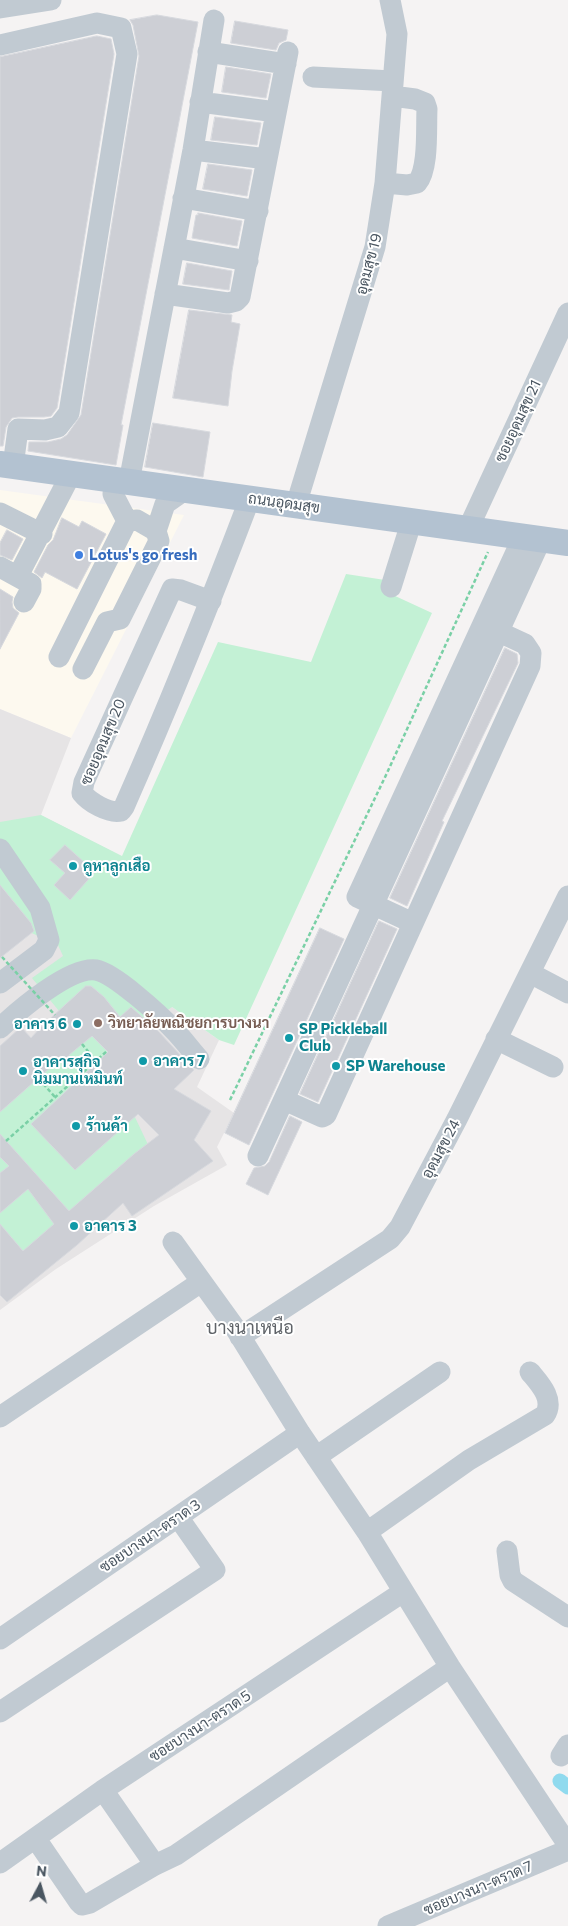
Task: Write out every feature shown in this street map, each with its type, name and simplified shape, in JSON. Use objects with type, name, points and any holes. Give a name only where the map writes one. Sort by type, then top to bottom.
[{"type":"main road","name":"ถนนอุดมสุข","points":[[6,465],[568,543]]},
{"type":"street","points":[[0,8],[51,0]]},
{"type":"street","name":"อุดมสุข 19","points":[[296,505],[375,247],[385,183],[397,34],[392,7]]},
{"type":"street","points":[[128,521],[114,494],[121,481],[165,294],[193,150],[214,20]]},
{"type":"street","points":[[0,46],[97,23],[121,28],[128,54],[68,413],[58,427],[45,430],[18,430],[6,465]]},
{"type":"street","points":[[165,294],[228,303],[236,301],[240,297],[244,285],[287,58],[208,52]]},
{"type":"street","points":[[313,76],[392,89],[425,103],[427,109],[421,178],[417,183],[407,185],[385,183]]},
{"type":"street","points":[[200,102],[276,112]]},
{"type":"street","points":[[193,150],[267,159]]},
{"type":"street","points":[[183,198],[258,211]]},
{"type":"street","points":[[174,248],[248,261]]},
{"type":"street","name":"ซอยอุดมสุข 21","points":[[468,529],[568,313]]},
{"type":"street","points":[[24,602],[31,584],[9,572],[42,534],[71,474]]},
{"type":"street","points":[[156,531],[165,504],[185,490]]},
{"type":"street","name":"ซอยอุดมสุข 20","points":[[211,600],[172,589],[84,782],[82,793],[86,799],[112,811],[121,811],[124,807],[169,705],[211,600],[250,498]]},
{"type":"street","points":[[0,513],[42,534]]},
{"type":"street","points":[[82,610],[107,622],[120,619],[160,541],[156,531],[137,520],[128,521]]},
{"type":"street","points":[[391,587],[412,520]]},
{"type":"street","points":[[58,657],[128,521]]},
{"type":"street","points":[[413,923],[357,897],[496,624],[521,536]]},
{"type":"street","points":[[83,669],[107,622]]},
{"type":"street","points":[[284,1100],[322,1116],[326,1115],[530,666],[531,653],[525,644],[496,624]]},
{"type":"street","points":[[0,849],[40,908],[49,940],[44,950],[0,984]]},
{"type":"street","name":"อุดมสุข 24","points":[[240,1337],[390,1239],[400,1227],[457,1119],[530,973],[562,927],[568,896]]},
{"type":"street","points":[[258,1156],[375,905]]},
{"type":"street","points":[[0,1028],[19,1010],[75,972],[96,970],[116,979],[174,1030],[199,1059]]},
{"type":"street","points":[[530,973],[568,993]]},
{"type":"street","points":[[496,1039],[553,1067]]},
{"type":"street","points":[[174,1242],[240,1337],[300,1434],[367,1532],[450,1667],[568,1845]]},
{"type":"street","points":[[0,1418],[202,1282]]},
{"type":"street","points":[[316,1457],[440,1372]]},
{"type":"street","points":[[367,1532],[469,1460],[545,1414],[548,1411],[548,1398],[543,1388],[530,1372]]},
{"type":"street","name":"ซอยบางนา-ตราด 3","points":[[0,1638],[300,1434]]},
{"type":"street","points":[[0,1712],[215,1570],[178,1517]]},
{"type":"street","points":[[507,1551],[510,1574],[513,1581],[519,1587],[568,1617]]},
{"type":"street","name":"ซอยบางนา-ตราด 5","points":[[0,1863],[103,1790],[403,1592]]},
{"type":"street","points":[[36,1839],[79,1902],[82,1905],[90,1903],[155,1865],[176,1855],[450,1667]]},
{"type":"street","points":[[103,1790],[155,1865]]},
{"type":"street","name":"ซอยบางนา-ตราด 7","points":[[388,1926],[568,1850]]},
{"type":"path","points":[[230,1100],[386,773],[521,536]]},
{"type":"path","points":[[2,957],[55,1015]]},
{"type":"path","points":[[82,1044],[96,1060]]},
{"type":"path","points":[[6,1141],[107,1051]]},
{"type":"path","points":[[38,1079],[55,1097]]},
{"type":"shaded area","points":[[0,490],[184,515],[71,738],[0,709]]},
{"type":"shaded area","name":"วิทยาลัยพณิชยการบางนา","points":[[0,709],[71,738],[41,815],[117,854],[75,939],[219,1040],[197,1087],[234,1113],[217,1147],[227,1165],[154,1206],[56,1269],[0,1310]]},
{"type":"green space","points":[[346,574],[398,582],[393,595],[432,613],[234,1045],[219,1040],[172,1007],[105,1054],[152,1153],[28,1257],[0,1225],[0,1103],[77,1033],[32,978],[63,956],[58,945],[25,930],[0,900],[0,822],[41,815],[122,856],[218,642],[311,662]]},
{"type":"building","points":[[157,15],[198,22],[121,425],[123,425],[116,465],[28,451],[29,442],[48,442],[61,439],[67,435],[81,415],[139,56],[133,25],[130,20]]},
{"type":"building","points":[[235,21],[288,30],[286,40],[279,43],[276,50],[231,43]]},
{"type":"building","points":[[97,36],[111,39],[114,54],[57,408],[51,416],[12,418],[6,427],[3,446],[0,446],[0,57]]},
{"type":"building","points":[[226,67],[271,74],[266,98],[222,92]]},
{"type":"building","points":[[215,117],[261,123],[257,145],[211,140]]},
{"type":"building","points":[[208,164],[252,170],[247,196],[203,189]]},
{"type":"building","points":[[198,213],[242,221],[237,246],[192,238]]},
{"type":"building","points":[[187,263],[232,271],[229,290],[183,284]]},
{"type":"building","points":[[189,310],[232,315],[231,322],[240,324],[228,406],[173,398]]},
{"type":"building","points":[[153,423],[210,432],[203,477],[145,467]]},
{"type":"building","name":"Lotus's go fresh","points":[[62,518],[79,527],[82,521],[106,534],[77,589],[45,572],[42,578],[34,572],[48,545],[53,540]]},
{"type":"building","points":[[7,530],[23,539],[12,560],[0,555],[0,543]]},
{"type":"building","points":[[0,589],[13,597],[13,608],[19,613],[0,649]]},
{"type":"building","points":[[505,648],[517,654],[518,663],[442,821],[444,822],[407,906],[390,898]]},
{"type":"building","name":"คูหาลูกเสือ","points":[[65,845],[95,872],[70,900],[54,885],[65,873],[50,860]]},
{"type":"building","points":[[0,885],[31,923],[34,931],[0,958]]},
{"type":"building","points":[[379,921],[397,929],[318,1102],[300,1094]]},
{"type":"building","name":"SP Pickleball Club","points":[[320,928],[344,939],[249,1145],[225,1133]]},
{"type":"building","points":[[86,986],[91,986],[104,997],[120,1017],[131,1007],[159,1032],[194,1070],[174,1089],[211,1111],[194,1140],[213,1161],[132,1216],[123,1203],[77,1245],[7,1302],[0,1295],[0,1224],[23,1251],[54,1224],[28,1189],[0,1213],[0,1173],[9,1166],[0,1157],[0,1134],[69,1211],[134,1154],[159,1135],[138,1114],[75,1170],[31,1124],[108,1052],[92,1036],[69,1055],[70,1069],[61,1058],[0,1112],[0,1046],[21,1027],[31,1038],[41,1027],[46,1026],[51,1018]]},
{"type":"building","points":[[290,1116],[302,1122],[268,1195],[246,1184],[254,1168],[265,1166],[269,1162]]},
{"type":"waterway","points":[[560,1781],[568,1787]]},
{"type":"place","name":"Lotus's go fresh","points":[[79,555]]},
{"type":"place","name":"คูหาลูกเสือ","points":[[73,866]]},
{"type":"place","name":"วิทยาลัยพณิชยการบางนา","points":[[98,1023]]},
{"type":"place","name":"อาคาร 6","points":[[77,1024]]},
{"type":"place","name":"SP Pickleball Club","points":[[289,1038]]},
{"type":"place","name":"อาคาร 7","points":[[143,1061]]},
{"type":"place","name":"SP Warehouse","points":[[336,1066]]},
{"type":"place","name":"อาคารสุกิจ นิมมานเหมินท์","points":[[23,1071]]},
{"type":"place","name":"ร้านค้า","points":[[76,1126]]},
{"type":"place","name":"อาคาร 3","points":[[74,1226]]},
{"type":"district","name":"บางนาเหนือ","points":[[250,1328]]}]
